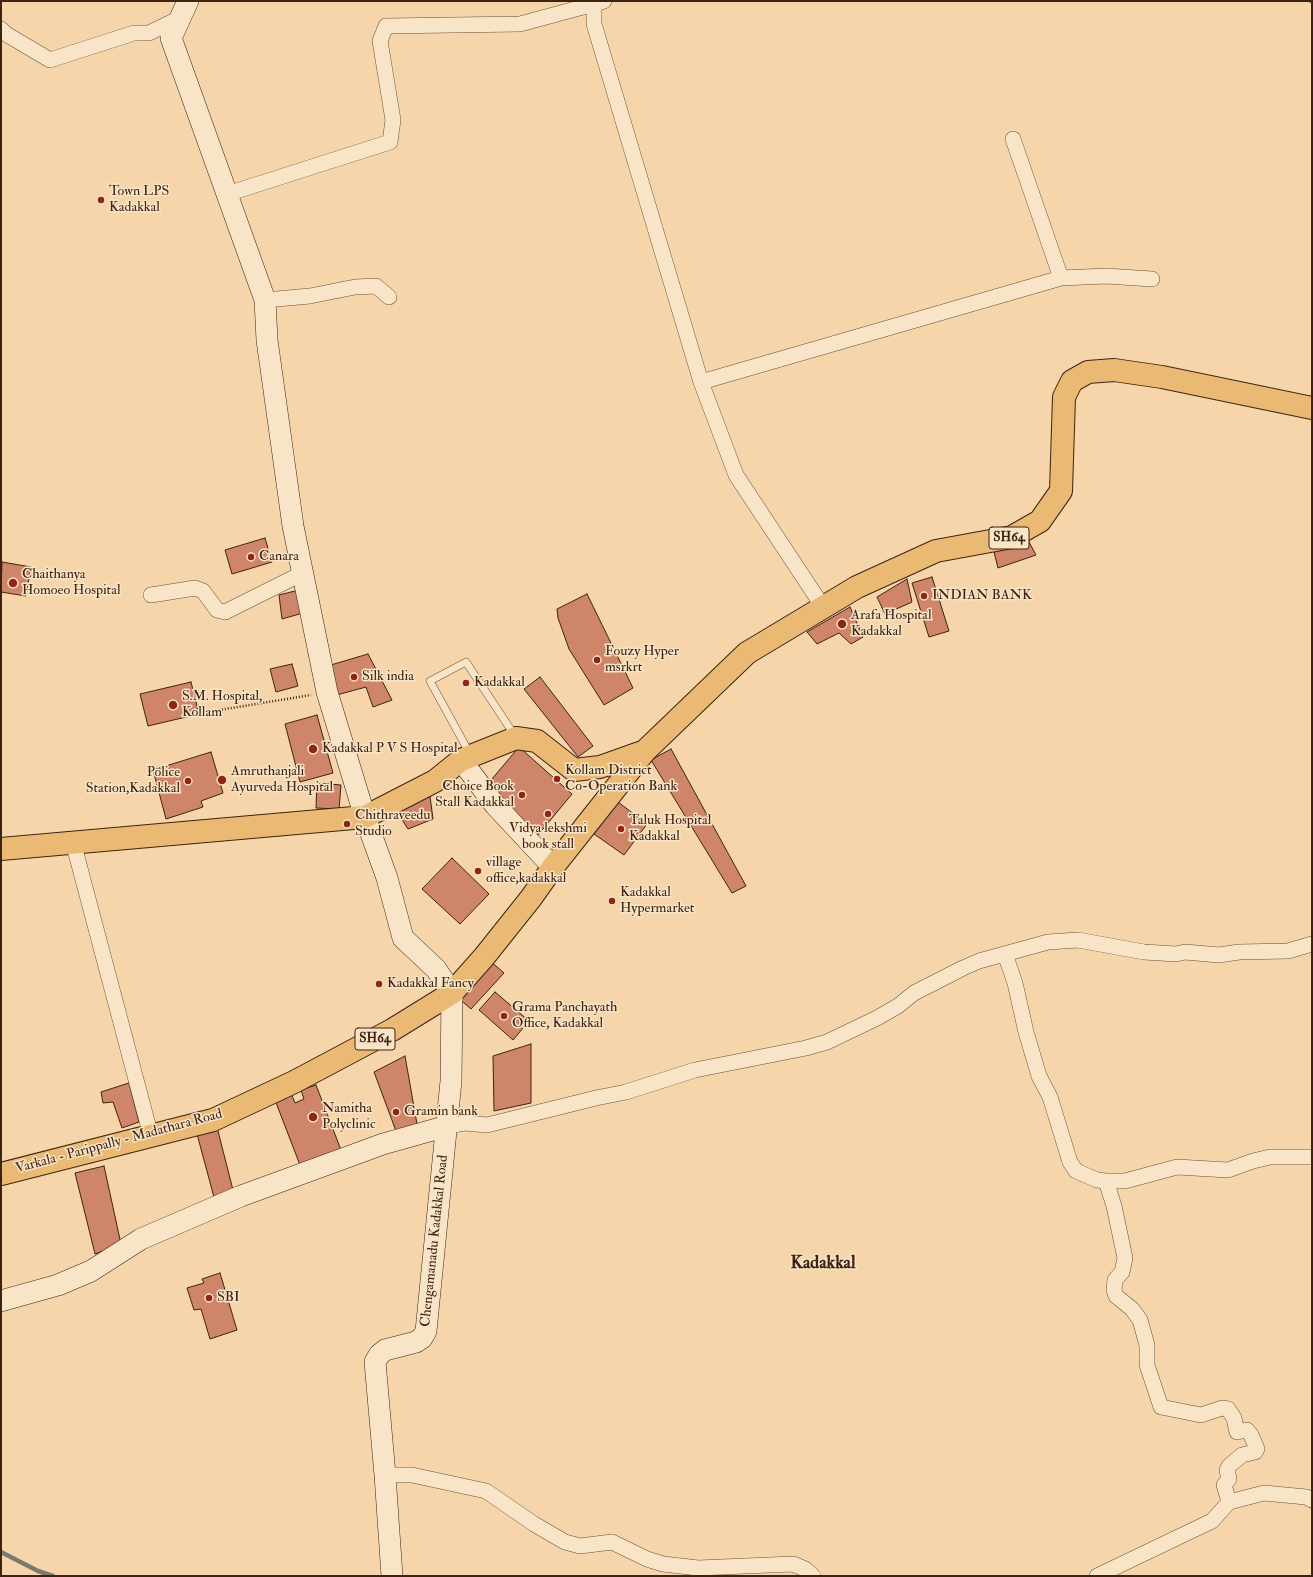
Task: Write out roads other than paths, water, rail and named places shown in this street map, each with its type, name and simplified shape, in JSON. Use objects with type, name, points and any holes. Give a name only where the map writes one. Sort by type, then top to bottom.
[{"type":"main road","name":"Varkala - Parippally - Madathara Road","points":[[1,1174],[213,1120],[287,1086],[392,1030],[452,993],[484,957],[645,751],[748,653],[857,587],[936,551],[1012,537],[1040,521],[1061,491],[1064,397],[1072,381],[1088,372],[1114,370],[1162,377],[1312,408]]},
{"type":"main road","points":[[1,845],[73,842],[366,817],[436,781],[466,758],[516,738],[537,741],[574,770],[600,767],[645,751]]},
{"type":"street","points":[[227,194],[390,142],[393,120],[380,41],[386,26],[520,24],[599,2],[594,24],[701,382],[736,475],[823,607]]},
{"type":"street","points":[[184,10],[171,38],[265,300],[267,340],[293,526],[327,692],[366,817],[387,878],[403,938],[436,969],[452,993]]},
{"type":"street","points":[[1,29],[6,34],[50,60],[134,33],[149,33],[184,10]]},
{"type":"street","points":[[1013,139],[1061,278]]},
{"type":"street","points":[[701,382],[1061,278],[1106,276],[1152,279]]},
{"type":"street","points":[[265,300],[310,296],[355,287],[376,286],[389,297]]},
{"type":"street","points":[[151,595],[195,588],[203,591],[217,610],[225,612],[303,574]]},
{"type":"street","points":[[466,758],[495,805],[553,867]]},
{"type":"street","points":[[73,842],[151,1136]]},
{"type":"street","points":[[1,1301],[58,1285],[91,1271],[142,1240],[241,1196],[383,1144],[447,1126],[465,1123],[487,1125],[626,1092],[695,1070],[806,1048],[827,1042],[898,1006],[914,993],[979,961],[1048,942],[1078,940],[1144,952],[1176,954],[1185,952],[1219,955],[1277,950],[1288,951],[1312,944]]},
{"type":"street","points":[[1005,954],[1015,983],[1026,1032],[1039,1076],[1050,1097],[1070,1162],[1076,1171],[1097,1180],[1125,1181],[1177,1167],[1228,1170],[1253,1161],[1270,1157],[1312,1157]]},
{"type":"street","name":"Chengamanadu Kadakkal Road","points":[[392,1576],[386,1475],[375,1362],[379,1355],[385,1350],[416,1342],[422,1338],[426,1331],[452,1081],[452,993]]},
{"type":"street","points":[[1106,1181],[1114,1206],[1125,1258],[1122,1272],[1115,1280],[1114,1290],[1116,1296],[1132,1309],[1140,1320],[1146,1345],[1147,1365],[1161,1407],[1201,1415],[1222,1408],[1228,1409],[1234,1418],[1237,1432],[1248,1430],[1257,1448],[1255,1452],[1237,1458],[1229,1466],[1229,1479],[1224,1485],[1229,1502]]},
{"type":"street","points":[[386,1475],[412,1475],[486,1491],[534,1524],[565,1542],[580,1546],[612,1542],[646,1559],[663,1564],[698,1568],[793,1564],[805,1569],[813,1576]]},
{"type":"street","points":[[1097,1576],[1212,1521],[1229,1502],[1264,1493],[1303,1497],[1312,1500]]},
{"type":"lane","points":[[466,758],[430,681],[466,662],[516,738]]},
{"type":"waterway","points":[[1,1552],[38,1571],[53,1576]]},
{"type":"place","name":"Town LPS Kadakkal","points":[[101,200]]},
{"type":"place","name":"Canara","points":[[251,557]]},
{"type":"place","name":"Chaithanya Homoeo Hospital","points":[[13,583]]},
{"type":"place","name":"INDIAN BANK","points":[[924,596]]},
{"type":"place","name":"Arafa Hospital Kadakkal","points":[[842,624]]},
{"type":"place","name":"Fouzy Hyper msrkrt","points":[[597,660]]},
{"type":"place","name":"Silk india","points":[[354,677]]},
{"type":"place","name":"Kadakkal","points":[[466,683]]},
{"type":"place","name":"S.M. Hospital, Kollam","points":[[173,705]]},
{"type":"place","name":"Kadakkal P V S Hospital","points":[[313,749]]},
{"type":"place","name":"Kollam District Co-Operation Bank","points":[[557,779]]},
{"type":"place","name":"Amruthanjali Ayurveda Hospital","points":[[222,780]]},
{"type":"place","name":"Police Station,Kadakkal","points":[[188,781]]},
{"type":"place","name":"Choice Book Stall Kadakkal","points":[[522,795]]},
{"type":"place","name":"Vidya lekshmi book stall","points":[[548,814]]},
{"type":"place","name":"Chithraveedu Studio","points":[[347,824]]},
{"type":"place","name":"Taluk Hospital Kadakkal","points":[[621,829]]},
{"type":"place","name":"village office,kadakkal","points":[[478,871]]},
{"type":"place","name":"Kadakkal Hypermarket","points":[[612,901]]},
{"type":"place","name":"Kadakkal Fancy","points":[[379,984]]},
{"type":"place","name":"Grama Panchayath Office, Kadakkal","points":[[504,1016]]},
{"type":"place","name":"Gramin bank","points":[[396,1112]]},
{"type":"place","name":"Namitha Polyclinic","points":[[313,1117]]},
{"type":"place","name":"SBI","points":[[209,1298]]},
{"type":"district","name":"Kadakkal","points":[[823,1264]]}]
